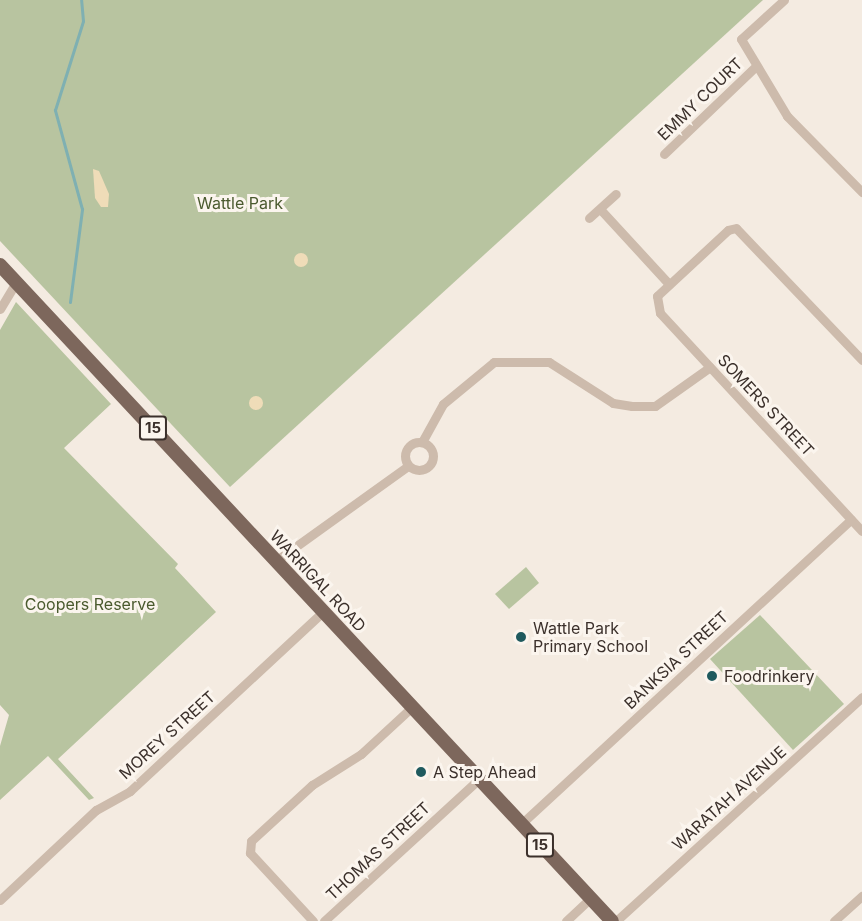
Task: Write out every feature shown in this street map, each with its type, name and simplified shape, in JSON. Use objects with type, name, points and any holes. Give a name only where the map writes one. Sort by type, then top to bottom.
[{"type":"main road","name":"WARRIGAL ROAD","points":[[0,265],[614,921]]},
{"type":"street","points":[[784,0],[741,39],[787,116],[862,192]]},
{"type":"street","name":"EMMY COURT","points":[[664,154],[756,66]]},
{"type":"street","points":[[589,218],[616,194]]},
{"type":"street","points":[[600,209],[669,284],[728,230],[736,228],[862,360]]},
{"type":"street","points":[[0,309],[16,282]]},
{"type":"street","name":"SOMERS STREET","points":[[669,284],[657,296],[660,313],[862,531]]},
{"type":"street","points":[[408,466],[407,449],[422,442],[443,404],[494,362],[549,362],[613,403],[644,406],[655,406],[710,367]]},
{"type":"street","points":[[408,466],[421,471],[432,462],[432,450],[422,442]]},
{"type":"street","points":[[277,560],[408,466]]},
{"type":"street","name":"BANKSIA STREET","points":[[521,824],[851,519]]},
{"type":"street","name":"MOREY STREET","points":[[0,900],[96,810],[130,790],[324,611]]},
{"type":"street","name":"WARATAH AVENUE","points":[[614,921],[862,697]]},
{"type":"street","points":[[313,921],[250,854],[251,842],[312,785],[362,754],[412,707]]},
{"type":"street","name":"THOMAS STREET","points":[[324,921],[479,779]]},
{"type":"street","points":[[834,921],[862,896]]},
{"type":"street","points":[[566,921],[591,898]]},
{"type":"green space","name":"Wattle Park","points":[[0,0],[763,0],[230,487],[0,241]]},
{"type":"green space","name":"Coopers Reserve","points":[[16,302],[111,404],[64,448],[178,564],[175,568],[216,612],[58,759],[94,798],[89,800],[48,756],[0,800],[0,746],[9,715],[0,705],[0,330]]},
{"type":"green space","points":[[526,567],[539,583],[509,609],[495,594]]},
{"type":"green space","points":[[760,615],[844,704],[793,750],[710,659]]},
{"type":"sand","points":[[93,169],[99,171],[109,194],[108,207],[101,207],[95,198]]},
{"type":"sand","points":[[301,253],[306,255],[308,260],[306,265],[301,267],[296,265],[294,260],[296,255]]},
{"type":"sand","points":[[253,396],[259,396],[263,403],[259,410],[253,410],[249,406],[249,400]]},
{"type":"waterway","points":[[70,302],[82,209],[55,110],[83,21],[81,0]]},
{"type":"place","name":"Wattle Park Primary School","points":[[521,637]]},
{"type":"place","name":"Foodrinkery","points":[[712,676]]},
{"type":"place","name":"A Step Ahead","points":[[421,772]]}]
